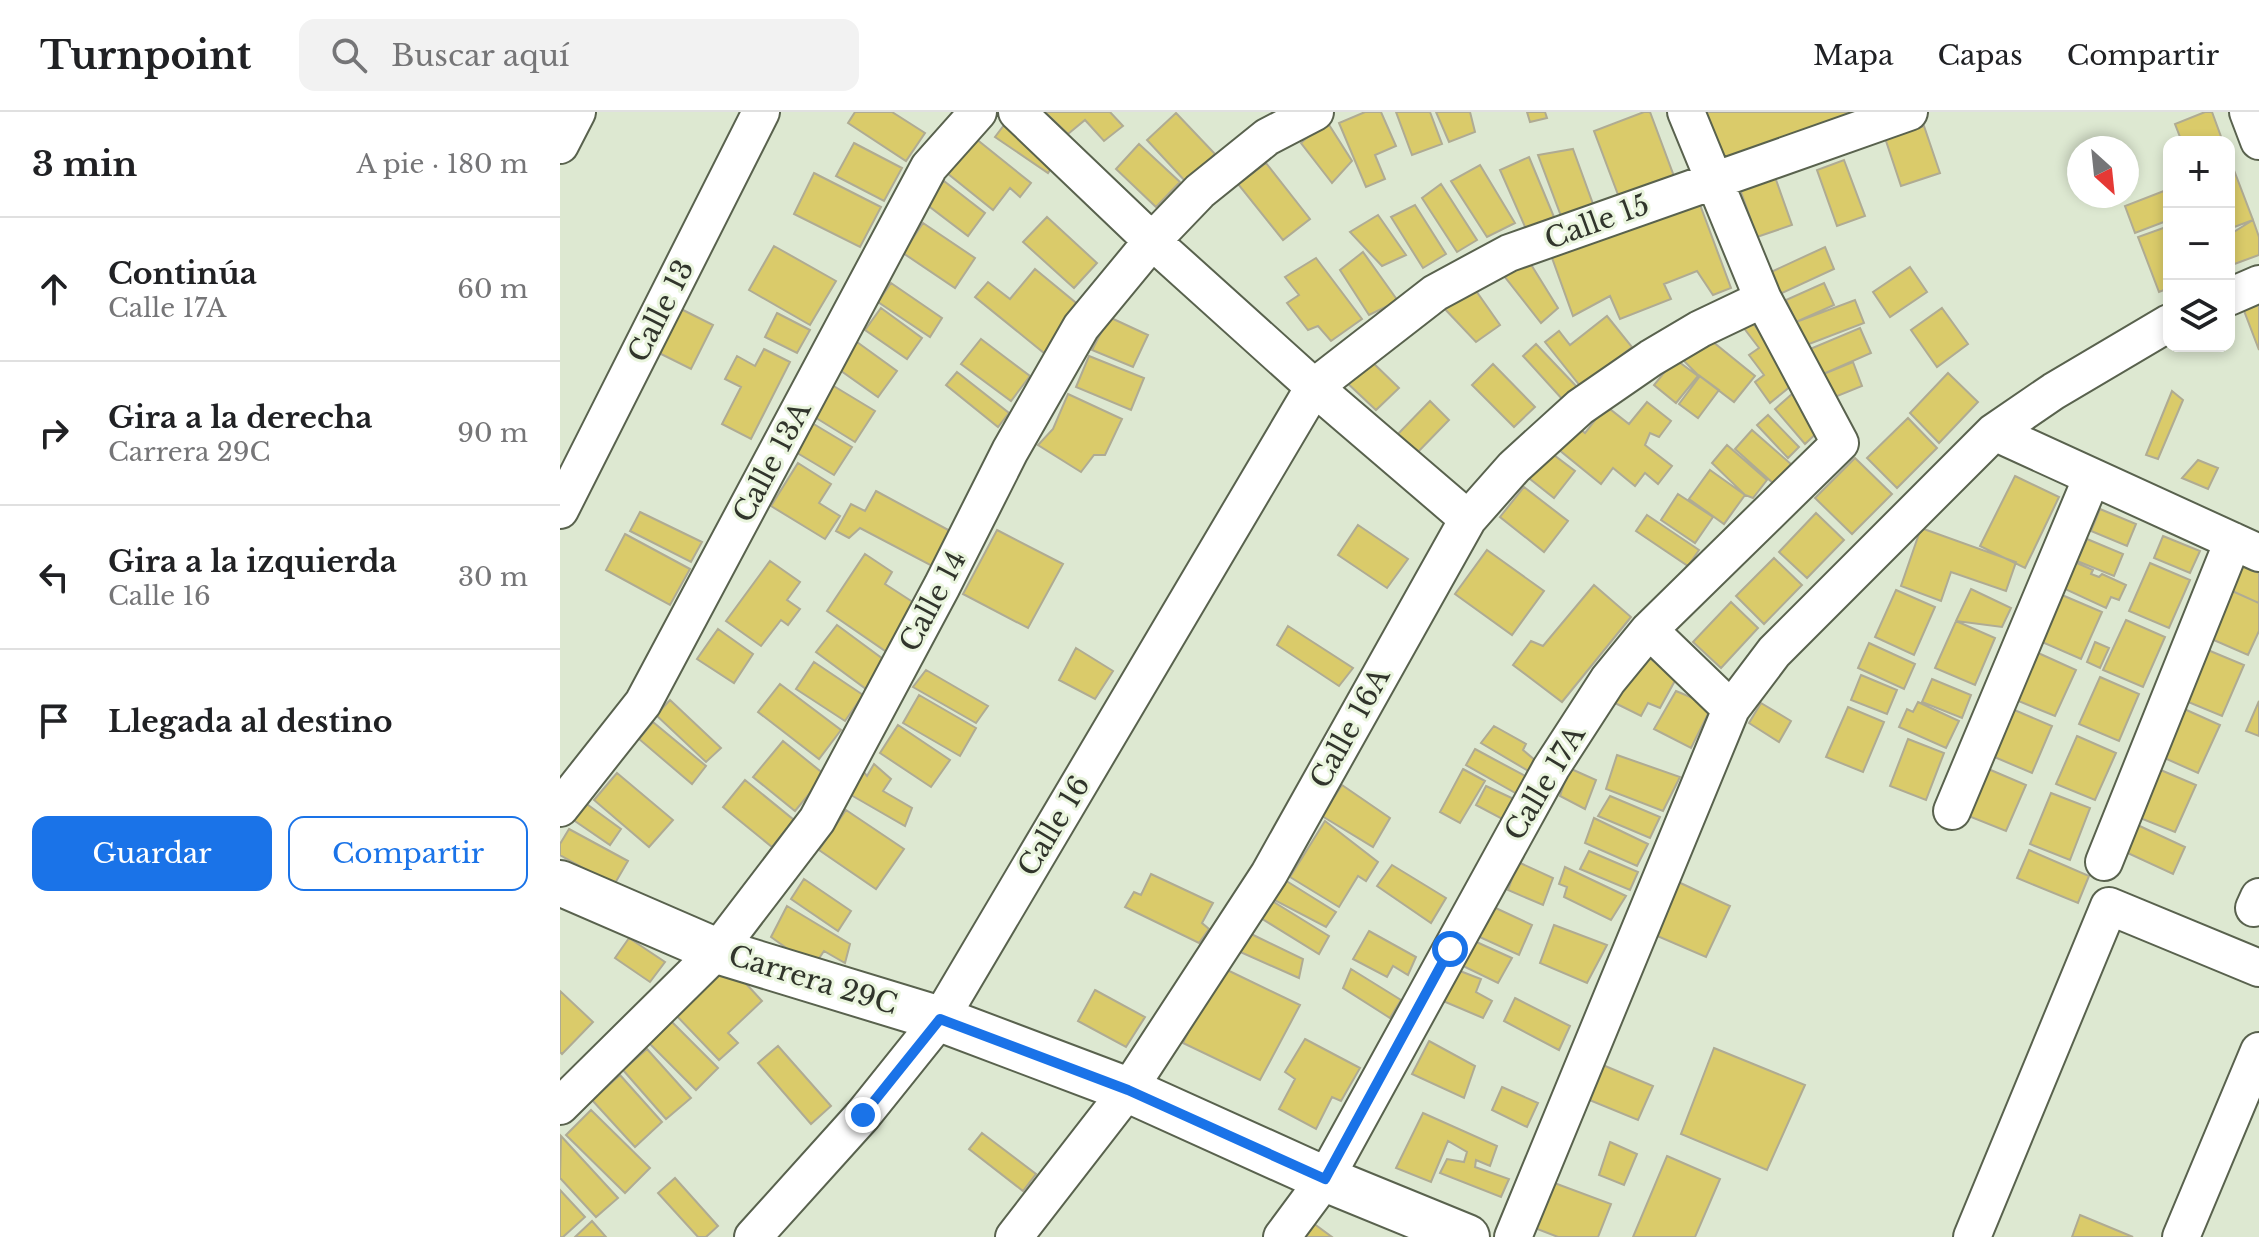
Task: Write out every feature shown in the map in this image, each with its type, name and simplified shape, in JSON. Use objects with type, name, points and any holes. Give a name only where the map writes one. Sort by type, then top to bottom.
[{"type":"street","points":[[560,145],[577,112]]},
{"type":"street","name":"Calle 13","points":[[560,510],[761,112]]},
{"type":"street","name":"Calle 13A","points":[[560,808],[643,703],[929,167],[978,112]]},
{"type":"street","points":[[1017,112],[1152,241],[1314,387],[1468,519]]},
{"type":"street","name":"Calle 14","points":[[560,1106],[717,951],[817,820],[1010,451],[1081,327],[1152,241],[1200,191],[1267,137],[1315,112]]},
{"type":"street","points":[[1686,112],[1763,299]]},
{"type":"street","name":"Calle 15","points":[[1314,387],[1435,293],[1509,253],[1909,112]]},
{"type":"street","points":[[2248,112],[2259,141]]},
{"type":"street","points":[[2235,294],[2259,284]]},
{"type":"street","name":"Calle 17A","points":[[1282,1237],[1325,1179],[1551,768],[1608,680],[1649,630],[1840,443],[1763,299]]},
{"type":"street","name":"Calle 16A","points":[[1014,1237],[1128,1090],[1269,874],[1468,519],[1514,467],[1580,407],[1676,343],[1763,299]]},
{"type":"street","points":[[1513,1237],[1731,709],[1774,652],[1994,432],[2054,391],[2163,327]]},
{"type":"street","name":"Calle 16","points":[[753,1237],[863,1115],[940,1019],[1314,387]]},
{"type":"street","points":[[1994,432],[2246,547],[2104,862]]},
{"type":"street","points":[[1952,811],[2092,477]]},
{"type":"street","points":[[1649,630],[1731,709]]},
{"type":"street","name":"Carrera 29C","points":[[560,883],[717,951],[940,1019],[1128,1090],[1325,1179],[1467,1237]]},
{"type":"street","points":[[1972,1237],[2109,906],[2259,968]]},
{"type":"street","points":[[2181,1237],[2259,1051]]},
{"type":"building","points":[[855,112],[892,112],[925,133],[906,161],[848,123]]},
{"type":"building","points":[[1045,112],[1110,112],[1123,126],[1104,141],[1085,120],[1068,134]]},
{"type":"building","points":[[1365,112],[1381,112],[1396,146],[1375,155],[1385,179],[1366,187],[1339,123]]},
{"type":"building","points":[[1396,112],[1430,112],[1442,144],[1412,155]]},
{"type":"building","points":[[1436,112],[1470,112],[1475,132],[1449,142]]},
{"type":"building","points":[[1527,112],[1545,112],[1547,118],[1530,122]]},
{"type":"building","points":[[1650,112],[1675,179],[1620,200],[1594,131]]},
{"type":"building","points":[[1699,112],[1861,112],[1715,161]]},
{"type":"building","points":[[2212,112],[2221,136],[2180,136],[2175,124]]},
{"type":"building","points":[[1176,113],[1215,154],[1186,182],[1147,140]]},
{"type":"building","points":[[1326,120],[1352,161],[1332,183],[1301,143]]},
{"type":"building","points":[[1007,121],[1059,157],[1048,173],[995,137]]},
{"type":"building","points":[[1924,126],[1940,173],[1901,186],[1885,138]]},
{"type":"building","points":[[975,138],[1031,183],[1020,197],[1010,188],[993,210],[947,173]]},
{"type":"building","points":[[854,143],[902,168],[884,201],[836,176]]},
{"type":"building","points":[[1139,144],[1180,182],[1156,207],[1116,169]]},
{"type":"building","points":[[1573,149],[1593,204],[1561,216],[1538,155]]},
{"type":"building","points":[[1529,157],[1554,217],[1526,229],[1500,170]]},
{"type":"building","points":[[1844,160],[1865,216],[1837,226],[1817,170]]},
{"type":"building","points":[[1266,163],[1310,219],[1283,240],[1238,184]]},
{"type":"building","points":[[1480,165],[1515,223],[1487,237],[1451,181]]},
{"type":"building","points":[[814,173],[881,207],[860,247],[794,214]]},
{"type":"building","points":[[2235,173],[2253,220],[2235,227]]},
{"type":"building","points":[[1775,177],[1792,225],[1757,237],[1740,189]]},
{"type":"building","points":[[944,181],[985,213],[968,236],[926,204]]},
{"type":"building","points":[[1441,184],[1477,240],[1457,252],[1422,198]]},
{"type":"building","points":[[2163,191],[2163,222],[2135,233],[2126,208],[2139,208],[2139,201]]},
{"type":"building","points":[[1699,202],[1731,288],[1713,295],[1697,271],[1664,284],[1671,299],[1620,319],[1610,296],[1573,316],[1551,255]]},
{"type":"building","points":[[1415,205],[1446,254],[1423,268],[1391,217]]},
{"type":"building","points":[[1378,215],[1406,255],[1382,266],[1350,232]]},
{"type":"building","points":[[1047,217],[1097,263],[1074,288],[1023,242]]},
{"type":"building","points":[[2253,220],[2259,237],[2259,255],[2235,264],[2235,231]]},
{"type":"building","points":[[923,223],[975,258],[955,288],[903,253]]},
{"type":"building","points":[[2163,228],[2163,290],[2159,292],[2138,237]]},
{"type":"building","points":[[774,246],[836,281],[810,325],[749,290]]},
{"type":"building","points":[[1825,247],[1834,269],[1780,294],[1771,272]]},
{"type":"building","points":[[1363,252],[1398,301],[1369,315],[1340,270]]},
{"type":"building","points":[[1316,258],[1362,319],[1331,341],[1318,326],[1308,330],[1287,303],[1299,295],[1285,277]]},
{"type":"building","points":[[1527,258],[1558,308],[1541,323],[1501,272]]},
{"type":"building","points":[[1910,267],[1927,292],[1890,317],[1873,292]]},
{"type":"building","points":[[1035,269],[1081,307],[1044,353],[975,297],[988,282],[1010,299]]},
{"type":"building","points":[[891,283],[942,318],[930,337],[878,302]]},
{"type":"building","points":[[1824,283],[1834,305],[1796,322],[1786,300]]},
{"type":"building","points":[[1472,285],[1500,325],[1476,342],[1443,307]]},
{"type":"building","points":[[1855,300],[1864,323],[1804,346],[1796,322]]},
{"type":"building","points":[[2259,302],[2259,350],[2243,308]]},
{"type":"building","points":[[677,307],[713,325],[691,369],[655,351]]},
{"type":"building","points":[[881,308],[922,338],[907,359],[865,330]]},
{"type":"building","points":[[1942,308],[1968,344],[1937,367],[1911,330]]},
{"type":"building","points":[[777,313],[810,330],[797,353],[765,337]]},
{"type":"building","points":[[1607,316],[1632,347],[1581,387],[1545,342],[1559,331],[1570,345]]},
{"type":"building","points":[[1109,317],[1148,335],[1133,367],[1092,350]]},
{"type":"building","points":[[1748,317],[1797,381],[1770,403],[1755,382],[1764,375],[1749,355],[1759,348],[1740,323]]},
{"type":"building","points":[[1860,328],[1871,353],[1821,375],[1810,349]]},
{"type":"building","points":[[1702,333],[1755,376],[1734,402],[1681,358]]},
{"type":"building","points":[[981,339],[1030,376],[1011,401],[961,364]]},
{"type":"building","points":[[857,342],[897,371],[878,397],[837,368]]},
{"type":"building","points":[[1536,344],[1577,387],[1563,400],[1523,356]]},
{"type":"building","points":[[764,349],[790,362],[751,439],[722,424],[741,387],[725,379],[737,356],[755,366]]},
{"type":"building","points":[[1089,356],[1144,378],[1131,410],[1076,387]]},
{"type":"building","points":[[1368,358],[1399,388],[1376,410],[1343,379]]},
{"type":"building","points":[[1675,359],[1698,376],[1676,403],[1654,385]]},
{"type":"building","points":[[1853,362],[1862,386],[1830,399],[1821,375]]},
{"type":"building","points":[[1493,364],[1535,407],[1514,427],[1472,385]]},
{"type":"building","points":[[957,372],[1009,413],[998,427],[946,385]]},
{"type":"building","points":[[1948,373],[1978,402],[1939,443],[1910,413]]},
{"type":"building","points":[[1700,376],[1719,390],[1698,418],[1679,404]]},
{"type":"building","points":[[832,385],[875,411],[855,442],[813,416]]},
{"type":"building","points":[[2172,391],[2183,400],[2158,459],[2146,455]]},
{"type":"building","points":[[1068,394],[1122,419],[1105,455],[1094,455],[1081,472],[1038,445],[1053,429]]},
{"type":"building","points":[[1792,394],[1822,428],[1805,444],[1775,409]]},
{"type":"building","points":[[1430,401],[1449,420],[1415,455],[1396,436]]},
{"type":"building","points":[[1647,402],[1671,421],[1659,437],[1650,433],[1645,445],[1672,466],[1658,484],[1645,473],[1635,486],[1613,468],[1601,484],[1558,449],[1576,426],[1585,433],[1606,406],[1629,424]]},
{"type":"building","points":[[1768,415],[1799,447],[1788,458],[1757,425]]},
{"type":"building","points":[[1908,418],[1937,448],[1897,488],[1867,458]]},
{"type":"building","points":[[812,423],[852,447],[834,475],[794,451]]},
{"type":"building","points":[[1752,430],[1792,465],[1774,484],[1735,449]]},
{"type":"building","points":[[1727,445],[1767,480],[1753,498],[1745,495],[1712,463]]},
{"type":"building","points":[[1546,449],[1575,471],[1554,498],[1525,475]]},
{"type":"building","points":[[1855,458],[1892,494],[1852,534],[1815,498]]},
{"type":"building","points":[[2198,460],[2218,468],[2208,489],[2182,478]]},
{"type":"building","points":[[798,463],[831,484],[819,503],[840,516],[825,539],[771,506]]},
{"type":"building","points":[[1710,470],[1745,495],[1724,524],[1689,499]]},
{"type":"building","points":[[2015,476],[2059,497],[2025,568],[1980,546]]},
{"type":"building","points":[[1524,487],[1568,521],[1544,552],[1500,517]]},
{"type":"building","points":[[876,491],[952,532],[934,567],[860,528],[849,538],[836,531],[851,504],[865,511]]},
{"type":"building","points":[[1678,494],[1713,517],[1695,543],[1661,520]]},
{"type":"building","points":[[2100,509],[2136,524],[2127,546],[2091,531]]},
{"type":"building","points":[[640,512],[702,542],[691,562],[630,531]]},
{"type":"building","points":[[1816,513],[1844,540],[1807,578],[1779,552]]},
{"type":"building","points":[[1647,515],[1699,550],[1688,566],[1636,531]]},
{"type":"building","points":[[1358,525],[1408,559],[1387,588],[1338,555]]},
{"type":"building","points":[[1921,528],[2016,562],[2006,591],[1951,572],[1941,601],[1901,586]]},
{"type":"building","points":[[997,530],[1063,564],[1028,628],[963,594]]},
{"type":"building","points":[[625,534],[690,569],[670,605],[606,570]]},
{"type":"building","points":[[2163,536],[2200,551],[2190,573],[2154,558]]},
{"type":"building","points":[[2087,539],[2123,554],[2114,576],[2077,561]]},
{"type":"building","points":[[1487,550],[1544,591],[1512,635],[1455,594]]},
{"type":"building","points":[[865,554],[892,572],[885,584],[922,608],[891,655],[827,611]]},
{"type":"building","points":[[1774,558],[1802,585],[1764,624],[1736,596]]},
{"type":"building","points":[[2070,560],[2093,570],[2091,574],[2099,577],[2102,574],[2126,585],[2119,600],[2111,597],[2106,608],[2065,589],[2059,584]]},
{"type":"building","points":[[770,561],[800,582],[787,600],[800,609],[788,625],[781,620],[761,646],[726,621]]},
{"type":"building","points":[[2150,563],[2190,580],[2169,628],[2129,611]]},
{"type":"building","points":[[2242,565],[2259,573],[2259,603],[2230,590]]},
{"type":"building","points":[[1594,585],[1631,617],[1562,702],[1513,665],[1531,641],[1543,646]]},
{"type":"building","points":[[1971,589],[2011,608],[2002,627],[1956,621]]},
{"type":"building","points":[[1896,590],[1935,607],[1914,655],[1875,637]]},
{"type":"building","points":[[2230,590],[2259,603],[2259,631],[2248,655],[2209,638]]},
{"type":"building","points":[[2062,595],[2102,612],[2081,659],[2042,642]]},
{"type":"building","points":[[1731,602],[1758,628],[1721,668],[1693,642]]},
{"type":"building","points":[[2126,620],[2165,637],[2143,687],[2103,670]]},
{"type":"building","points":[[1956,621],[1995,638],[1975,685],[1935,668]]},
{"type":"building","points":[[837,625],[887,662],[866,689],[816,652]]},
{"type":"building","points":[[1288,626],[1353,668],[1339,686],[1277,645]]},
{"type":"building","points":[[718,629],[753,654],[734,683],[697,659]]},
{"type":"building","points":[[2095,642],[2109,648],[2100,668],[2087,662]]},
{"type":"building","points":[[1869,643],[1915,664],[1904,689],[1858,668]]},
{"type":"building","points":[[1076,648],[1113,671],[1095,699],[1059,680]]},
{"type":"building","points":[[2203,648],[2244,665],[2222,716],[2181,699]]},
{"type":"building","points":[[2036,652],[2076,670],[2055,716],[2016,700]]},
{"type":"building","points":[[1646,656],[1677,677],[1660,708],[1648,703],[1641,716],[1615,703]]},
{"type":"building","points":[[814,662],[863,695],[845,721],[796,689]]},
{"type":"building","points":[[926,670],[988,706],[976,723],[913,687]]},
{"type":"building","points":[[1861,675],[1897,690],[1887,714],[1851,700]]},
{"type":"building","points":[[2100,677],[2139,694],[2119,741],[2079,724]]},
{"type":"building","points":[[1932,679],[1971,695],[1962,718],[1922,702]]},
{"type":"building","points":[[780,684],[841,730],[819,759],[758,712]]},
{"type":"building","points":[[1676,691],[1712,706],[1691,748],[1654,729]]},
{"type":"building","points":[[919,695],[976,728],[960,756],[903,723]]},
{"type":"building","points":[[670,700],[721,748],[706,762],[656,715]]},
{"type":"building","points":[[2259,701],[2259,736],[2246,731]]},
{"type":"building","points":[[1918,702],[1959,721],[1946,748],[1899,727],[1907,709],[1913,712]]},
{"type":"building","points":[[1761,703],[1791,721],[1779,742],[1749,723]]},
{"type":"building","points":[[1848,707],[1884,722],[1863,772],[1826,757]]},
{"type":"building","points":[[2182,708],[2220,725],[2198,773],[2160,756]]},
{"type":"building","points":[[2012,709],[2052,726],[2032,773],[1992,756]]},
{"type":"building","points":[[653,722],[706,766],[692,784],[639,739]]},
{"type":"building","points":[[898,725],[950,760],[931,787],[880,753]]},
{"type":"building","points":[[1494,726],[1526,744],[1523,750],[1536,761],[1530,772],[1481,743]]},
{"type":"building","points":[[2077,736],[2116,753],[2095,800],[2056,784]]},
{"type":"building","points":[[1908,739],[1944,753],[1926,800],[1890,786]]},
{"type":"building","points":[[783,741],[825,775],[795,811],[753,777]]},
{"type":"building","points":[[1475,749],[1527,777],[1517,794],[1466,765]]},
{"type":"building","points":[[1617,755],[1680,777],[1663,811],[1606,789]]},
{"type":"building","points":[[874,764],[891,779],[883,791],[912,808],[905,826],[851,795],[864,772],[867,776]]},
{"type":"building","points":[[1569,768],[1596,780],[1585,809],[1560,796]]},
{"type":"building","points":[[1986,768],[2026,785],[2006,831],[1966,815]]},
{"type":"building","points":[[2156,768],[2196,785],[2175,832],[2135,816]]},
{"type":"building","points":[[1463,769],[1485,781],[1460,823],[1440,812]]},
{"type":"building","points":[[617,773],[673,820],[649,847],[594,800]]},
{"type":"building","points":[[745,780],[794,820],[772,847],[723,807]]},
{"type":"building","points":[[1342,785],[1390,818],[1373,847],[1322,816]]},
{"type":"building","points":[[1486,786],[1516,800],[1506,821],[1476,805]]},
{"type":"building","points":[[2051,793],[2090,808],[2070,860],[2030,844]]},
{"type":"building","points":[[1610,796],[1660,817],[1650,838],[1598,816]]},
{"type":"building","points":[[584,802],[621,829],[610,845],[572,819]]},
{"type":"building","points":[[846,810],[904,849],[876,889],[819,850]]},
{"type":"building","points":[[1594,818],[1648,844],[1637,866],[1585,843]]},
{"type":"building","points":[[1325,821],[1378,862],[1366,881],[1358,876],[1339,907],[1290,877]]},
{"type":"building","points":[[2131,822],[2185,847],[2173,874],[2119,849]]},
{"type":"building","points":[[569,829],[628,861],[614,885],[560,855],[560,844]]},
{"type":"building","points":[[2029,850],[2089,876],[2078,903],[2017,878]]},
{"type":"building","points":[[1589,851],[1638,872],[1630,890],[1580,869]]},
{"type":"building","points":[[1518,862],[1553,878],[1543,905],[1508,890]]},
{"type":"building","points":[[1392,865],[1446,898],[1431,923],[1377,886]]},
{"type":"building","points":[[1565,867],[1626,896],[1611,920],[1564,897],[1567,887],[1559,884]]},
{"type":"building","points":[[1272,872],[1336,912],[1326,927],[1261,893]]},
{"type":"building","points":[[1151,874],[1213,903],[1202,923],[1209,929],[1199,943],[1125,907],[1134,892],[1141,895]]},
{"type":"building","points":[[804,879],[851,911],[838,931],[791,899]]},
{"type":"building","points":[[1674,880],[1730,906],[1706,957],[1648,932]]},
{"type":"building","points":[[1269,899],[1329,936],[1319,954],[1259,917]]},
{"type":"building","points":[[1487,904],[1532,925],[1519,955],[1473,934]]},
{"type":"building","points":[[787,906],[850,944],[845,963],[824,951],[813,967],[771,937]]},
{"type":"building","points":[[1554,925],[1607,945],[1587,983],[1540,963]]},
{"type":"building","points":[[1245,931],[1303,959],[1299,978],[1238,951]]},
{"type":"building","points":[[1369,931],[1416,957],[1408,975],[1393,966],[1387,977],[1353,959]]},
{"type":"building","points":[[629,938],[665,962],[650,982],[615,958]]},
{"type":"building","points":[[1472,940],[1512,958],[1498,983],[1461,965]]},
{"type":"building","points":[[726,962],[762,1001],[728,1033],[738,1043],[719,1060],[673,1012]]},
{"type":"building","points":[[1219,966],[1300,1005],[1260,1080],[1183,1043]]},
{"type":"building","points":[[1351,969],[1401,1000],[1390,1018],[1343,988]]},
{"type":"building","points":[[1460,971],[1481,979],[1476,992],[1492,1001],[1483,1018],[1443,1001]]},
{"type":"building","points":[[1095,990],[1145,1017],[1126,1047],[1078,1021]]},
{"type":"building","points":[[560,991],[593,1022],[562,1054],[560,1052]]},
{"type":"building","points":[[1515,998],[1570,1026],[1559,1050],[1504,1021]]},
{"type":"building","points":[[668,1018],[718,1068],[696,1090],[646,1040]]},
{"type":"building","points":[[1305,1039],[1360,1068],[1341,1101],[1332,1097],[1316,1129],[1279,1109],[1295,1079],[1285,1072]]},
{"type":"building","points":[[1429,1041],[1475,1066],[1464,1098],[1412,1074]]},
{"type":"building","points":[[778,1046],[831,1106],[811,1124],[758,1063]]},
{"type":"building","points":[[1714,1048],[1805,1085],[1767,1170],[1681,1134]]},
{"type":"building","points":[[647,1049],[691,1098],[666,1119],[623,1070]]},
{"type":"building","points":[[1598,1063],[1653,1086],[1638,1120],[1582,1097]]},
{"type":"building","points":[[620,1075],[662,1122],[635,1147],[592,1100]]},
{"type":"building","points":[[1502,1087],[1538,1103],[1527,1127],[1492,1110]]},
{"type":"building","points":[[591,1110],[650,1168],[625,1193],[566,1135]]},
{"type":"building","points":[[1423,1113],[1497,1146],[1490,1166],[1476,1160],[1475,1167],[1509,1179],[1501,1197],[1440,1173],[1447,1159],[1464,1162],[1467,1152],[1448,1141],[1431,1182],[1396,1168]]},
{"type":"building","points":[[982,1133],[1036,1174],[1023,1191],[969,1149]]},
{"type":"building","points":[[561,1136],[618,1198],[596,1217],[560,1178]]},
{"type":"building","points":[[1610,1142],[1637,1154],[1624,1185],[1599,1175]]},
{"type":"building","points":[[1667,1156],[1720,1179],[1695,1237],[1633,1237]]},
{"type":"building","points":[[675,1178],[718,1226],[706,1237],[698,1237],[658,1193]]},
{"type":"building","points":[[1549,1181],[1611,1204],[1598,1237],[1558,1237],[1532,1227]]},
{"type":"building","points":[[560,1190],[585,1217],[563,1237],[560,1237]]},
{"type":"building","points":[[2080,1215],[2133,1237],[2072,1237]]},
{"type":"building","points":[[592,1221],[606,1237],[575,1237]]},
{"type":"building","points":[[1313,1223],[1332,1237],[1304,1237]]},
{"type":"route","points":[[863,1115],[940,1019],[1128,1090],[1325,1179],[1450,949]]}]
